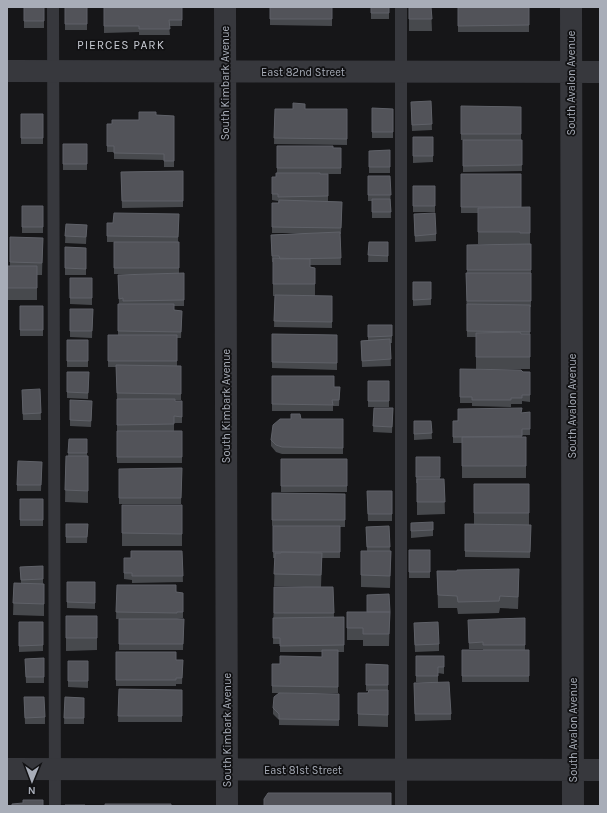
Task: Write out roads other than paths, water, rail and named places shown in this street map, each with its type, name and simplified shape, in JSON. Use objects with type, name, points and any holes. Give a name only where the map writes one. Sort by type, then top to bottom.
[{"type":"street","name":"South Kimbark Avenue","points":[[225,7],[227,806]]},
{"type":"street","name":"South Avalon Avenue","points":[[570,7],[573,806]]},
{"type":"street","name":"East 82nd Street","points":[[7,71],[600,72]]},
{"type":"street","name":"East 81st Street","points":[[7,769],[600,770]]},
{"type":"lane","points":[[53,7],[55,806]]},
{"type":"lane","points":[[400,7],[401,806]]},
{"type":"district","name":"PIERCES PARK","points":[[121,45]]}]
